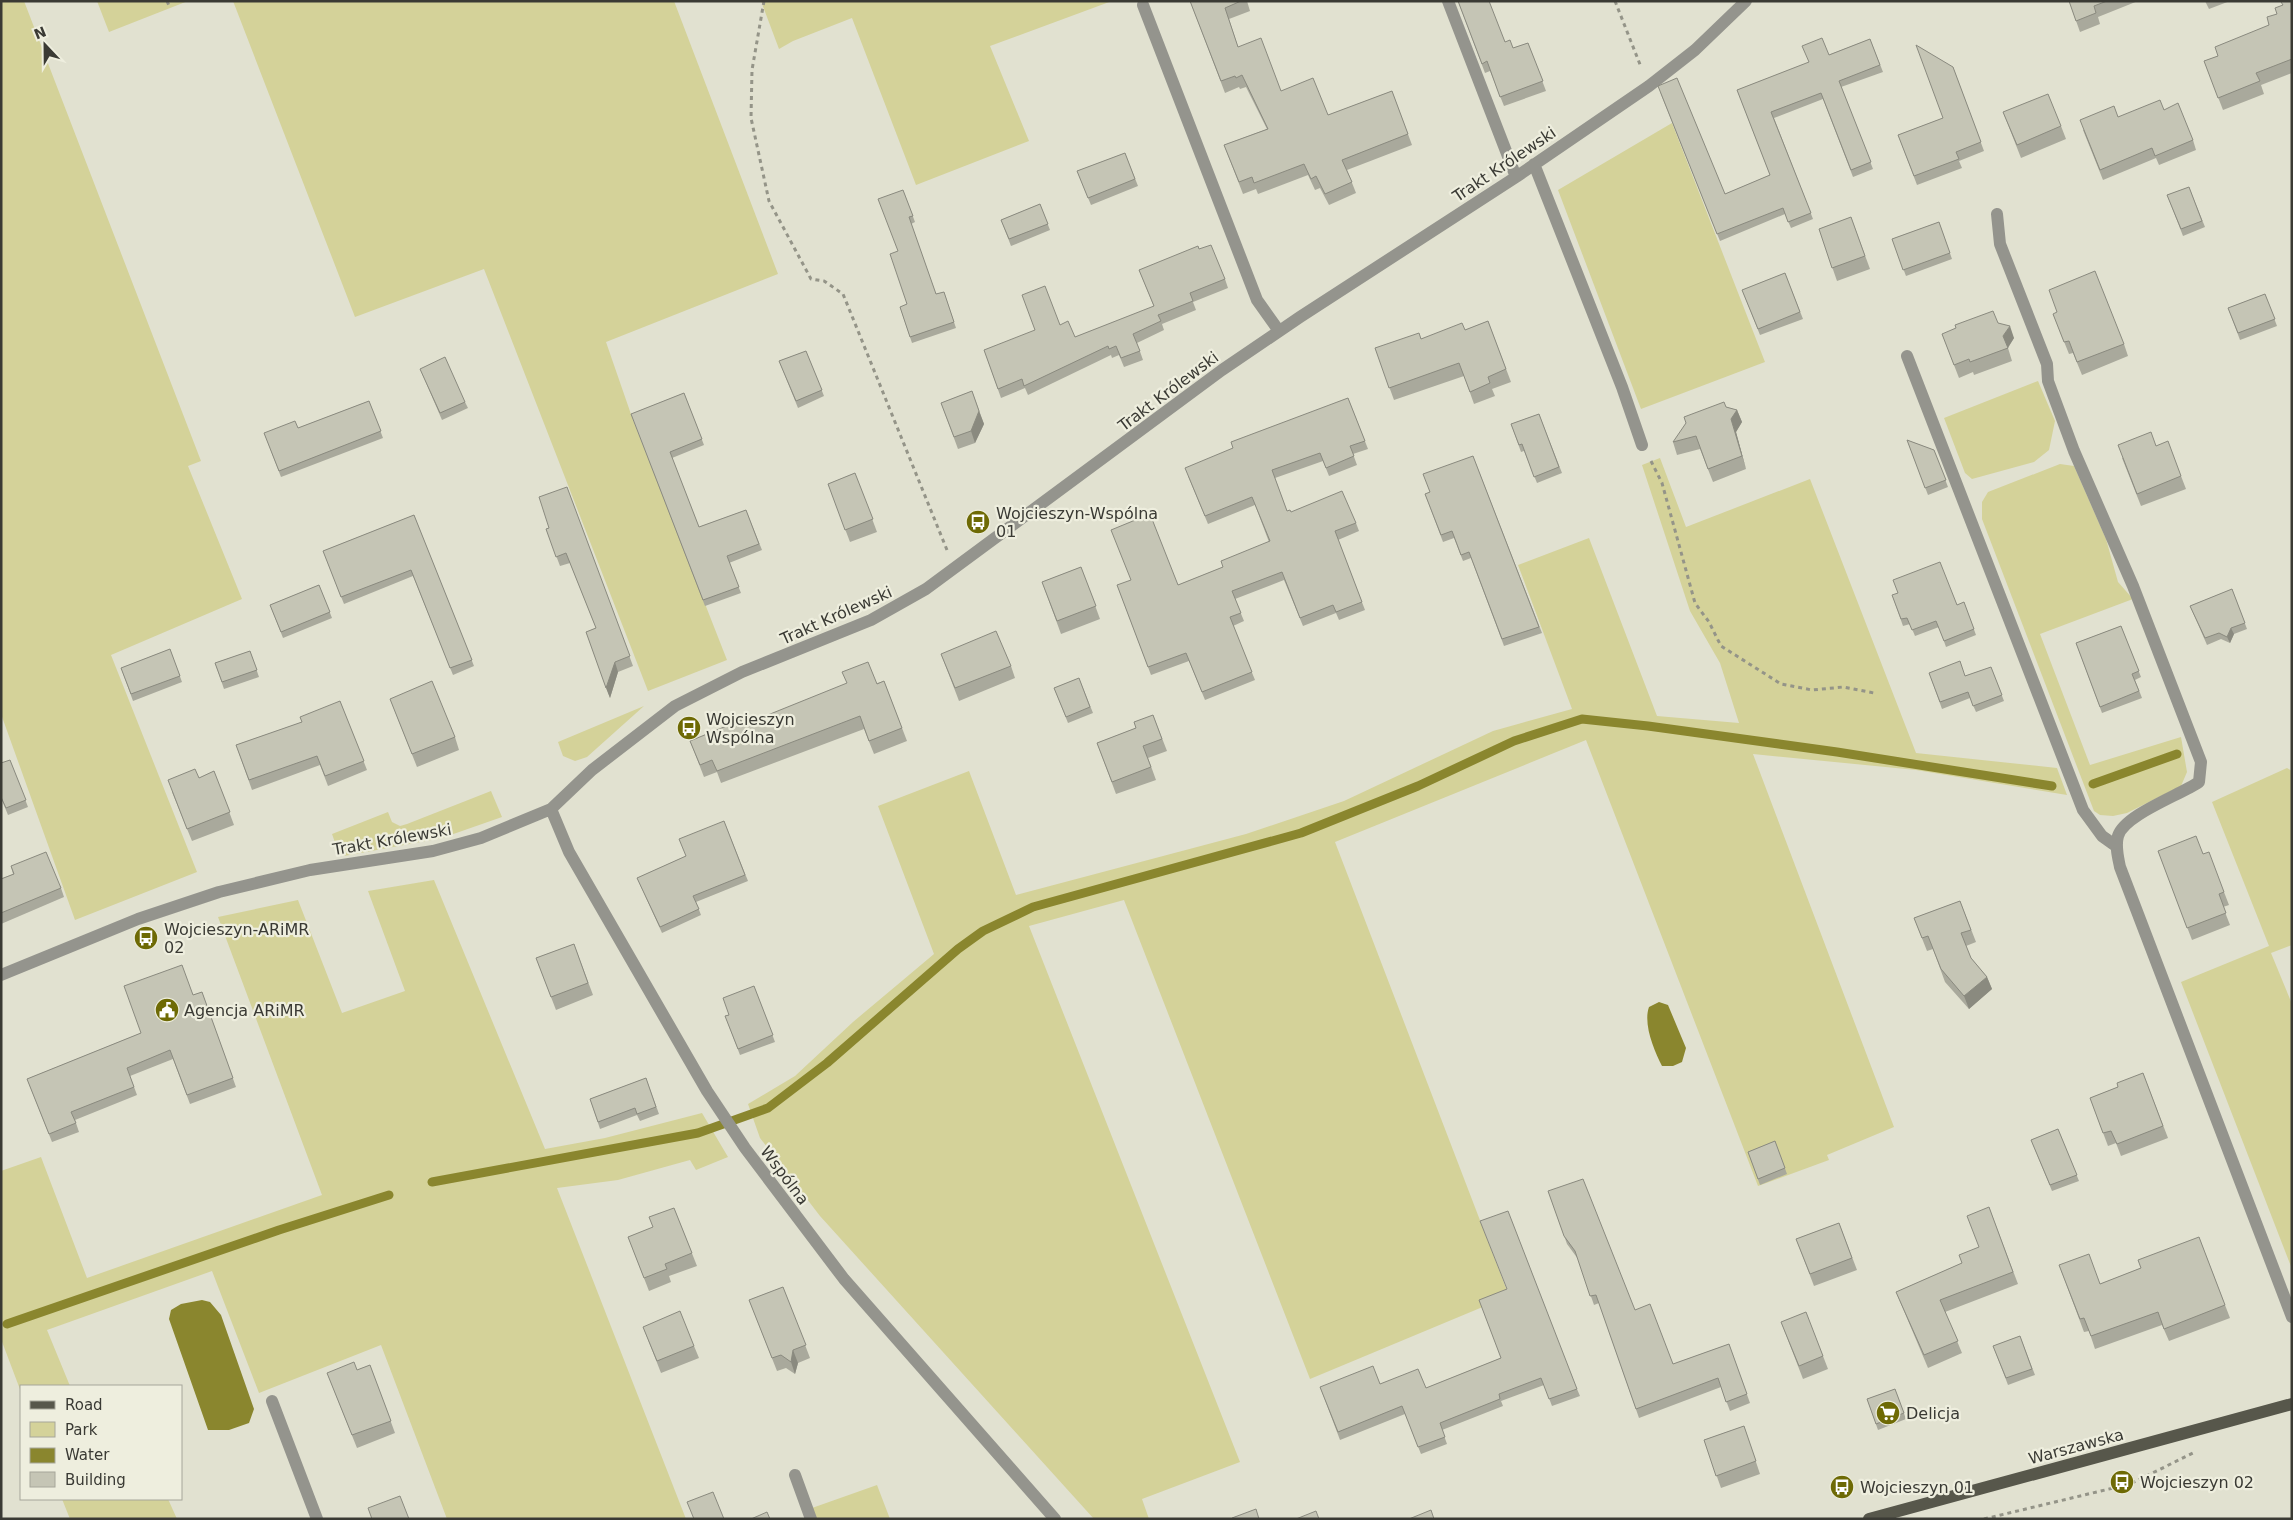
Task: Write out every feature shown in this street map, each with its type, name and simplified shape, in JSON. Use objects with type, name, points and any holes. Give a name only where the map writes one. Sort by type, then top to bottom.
[{"type":"main road","name":"Warszawska","points":[[1869,1519],[2292,1404]]},
{"type":"street","points":[[1448,1],[1516,177]]},
{"type":"street","name":"Trakt Królewski","points":[[1,975],[138,919],[219,892],[310,870],[433,851],[481,838],[551,809],[592,770],[675,706],[742,672],[887,612],[955,569],[1222,370],[1516,177],[1649,86],[1695,50],[1746,1]]},
{"type":"street","points":[[1143,5],[1257,300],[1279,331]]},
{"type":"street","points":[[1534,164],[1622,387],[1642,446]]},
{"type":"street","points":[[1997,214],[2000,244],[2046,364],[2048,381],[2074,452],[2133,586],[2202,762],[2199,782],[2187,790],[2137,814],[2118,833],[2116,846],[2120,867],[2292,1317]]},
{"type":"street","points":[[1908,356],[2083,810],[2102,836],[2116,846]]},
{"type":"street","name":"Wspólna","points":[[551,809],[569,852],[707,1090],[745,1148],[844,1279],[1055,1519]]},
{"type":"street","points":[[272,1401],[317,1519]]},
{"type":"street","points":[[794,1475],[811,1519]]},
{"type":"path","points":[[168,1],[170,8]]},
{"type":"path","points":[[764,1],[752,70],[751,118],[769,201],[811,279],[824,281],[843,294],[955,569]]},
{"type":"path","points":[[1616,1],[1649,86]]},
{"type":"path","points":[[1642,446],[1662,483],[1695,603],[1709,622],[1721,646],[1781,684],[1812,690],[1843,688],[1874,693]]},
{"type":"path","points":[[1984,1519],[2130,1484],[2195,1452]]},
{"type":"green space","points":[[1,1],[24,1],[201,461],[188,466],[242,599],[111,655],[197,872],[75,920],[1,714]]},
{"type":"green space","points":[[97,1],[188,1],[109,32]]},
{"type":"green space","points":[[233,1],[674,1],[778,274],[606,342],[633,420],[727,660],[648,691],[484,269],[355,317]]},
{"type":"green space","points":[[761,1],[1112,1],[990,46],[1029,141],[916,185],[852,18],[793,41],[779,49]]},
{"type":"green space","points":[[1672,123],[1765,362],[1641,409],[1558,190]]},
{"type":"green space","points":[[2038,381],[2055,421],[2049,450],[2034,462],[1972,479],[1965,473],[1944,418]]},
{"type":"green space","points":[[1660,458],[1686,527],[1810,479],[1916,753],[2057,768],[2067,795],[1916,770],[1753,754],[1894,1127],[1827,1155],[1829,1160],[1758,1186],[1586,740],[1335,842],[1509,1296],[1310,1379],[1124,900],[1029,926],[1240,1462],[1142,1499],[1149,1519],[1094,1519],[820,1216],[760,1138],[748,1104],[795,1076],[853,1022],[934,954],[878,806],[969,771],[1016,895],[1246,834],[1344,801],[1493,731],[1572,709],[1518,565],[1589,538],[1657,716],[1739,723],[1720,663],[1690,611],[1642,465]]},
{"type":"green space","points":[[2060,464],[2074,466],[2106,539],[2118,582],[2133,599],[2040,634],[2090,765],[2181,737],[2187,772],[2181,786],[2127,813],[2113,816],[2100,815],[2094,811],[1982,519],[1982,502],[1988,492]]},
{"type":"green space","points":[[644,706],[587,757],[575,761],[563,756],[558,742]]},
{"type":"green space","points":[[2287,768],[2292,771],[2292,945],[2271,953],[2292,1004],[2292,1269],[2181,982],[2269,946],[2212,802]]},
{"type":"green space","points":[[491,791],[502,817],[442,838],[344,856],[338,851],[332,834],[388,812],[392,822],[400,826]]},
{"type":"green space","points":[[434,880],[545,1149],[605,1138],[702,1113],[728,1157],[696,1170],[690,1160],[618,1180],[557,1188],[686,1519],[447,1519],[381,1345],[259,1393],[212,1271],[47,1330],[70,1385],[20,1385],[20,1389],[1,1339],[1,1171],[41,1157],[87,1278],[322,1195],[218,917],[298,900],[342,1013],[405,991],[368,891]]},
{"type":"green space","points":[[877,1485],[890,1519],[816,1519],[812,1508]]},
{"type":"green space","points":[[62,1500],[168,1500],[177,1519],[70,1519]]},
{"type":"water","points":[[1659,1002],[1668,1005],[1686,1048],[1682,1062],[1673,1066],[1662,1066],[1648,1029],[1649,1007]]},
{"type":"water","points":[[202,1300],[210,1302],[221,1315],[254,1409],[249,1423],[229,1430],[208,1430],[169,1319],[171,1310],[181,1304]]},
{"type":"building","points":[[1190,1],[1241,1],[1225,8],[1238,47],[1261,38],[1281,91],[1313,78],[1328,115],[1392,91],[1408,134],[1342,160],[1352,182],[1325,194],[1316,176],[1311,179],[1304,164],[1254,183],[1252,177],[1239,182],[1224,145],[1268,129],[1242,75],[1221,81]]},
{"type":"building","points":[[1458,1],[1489,1],[1505,42],[1510,40],[1513,48],[1528,43],[1543,81],[1500,97],[1487,61],[1482,64]]},
{"type":"building","points":[[2069,1],[2107,1],[2094,6],[2096,13],[2076,21]]},
{"type":"building","points":[[2282,1],[2292,1],[2292,59],[2256,73],[2260,81],[2218,98],[2204,61],[2218,56],[2215,47],[2269,25],[2267,17],[2277,14],[2275,8],[2283,5]]},
{"type":"building","points":[[1822,38],[1829,55],[1870,39],[1880,65],[1839,81],[1871,162],[1851,170],[1821,93],[1771,112],[1811,213],[1788,222],[1783,208],[1717,234],[1658,86],[1677,78],[1725,194],[1770,175],[1737,90],[1809,62],[1802,46]]},
{"type":"building","points":[[1916,45],[1953,67],[1981,142],[1956,152],[1959,159],[1914,176],[1898,135],[1943,118]]},
{"type":"building","points":[[2048,94],[2061,126],[2017,145],[2003,112]]},
{"type":"building","points":[[2160,100],[2164,110],[2178,103],[2193,140],[2155,156],[2152,148],[2100,170],[2080,120],[2114,106],[2118,117]]},
{"type":"building","points":[[1125,153],[1135,179],[1088,198],[1077,171]]},
{"type":"building","points":[[2189,187],[2202,221],[2181,229],[2167,195]]},
{"type":"building","points":[[903,190],[913,216],[909,217],[936,294],[944,292],[954,322],[910,337],[900,307],[907,304],[890,254],[898,251],[878,199]]},
{"type":"building","points":[[1040,204],[1048,224],[1009,239],[1001,220]]},
{"type":"building","points":[[1851,217],[1865,256],[1832,268],[1819,229]]},
{"type":"building","points":[[1939,222],[1950,253],[1903,270],[1892,239]]},
{"type":"building","points":[[1211,245],[1225,279],[1190,293],[1193,301],[1158,315],[1161,321],[1133,334],[1140,351],[1121,358],[1116,346],[1109,349],[1108,346],[1024,386],[1022,379],[998,389],[984,350],[1035,330],[1022,295],[1045,286],[1060,325],[1068,321],[1075,337],[1154,306],[1139,270],[1198,246],[1199,249]]},
{"type":"building","points":[[2095,271],[2124,344],[2077,362],[2069,341],[2064,342],[2053,314],[2057,312],[2049,290]]},
{"type":"building","points":[[1785,273],[1800,312],[1758,329],[1742,290]]},
{"type":"building","points":[[2265,294],[2275,319],[2238,333],[2228,308]]},
{"type":"building","points":[[1993,311],[1998,323],[2010,326],[2003,336],[2008,348],[1970,362],[1969,359],[1954,365],[1942,334],[1956,328],[1955,325]]},
{"type":"building","points":[[1488,321],[1506,369],[1488,377],[1490,383],[1470,392],[1459,363],[1389,388],[1375,348],[1419,333],[1421,339],[1462,323],[1465,330]]},
{"type":"building","points":[[806,351],[822,390],[796,401],[779,361]]},
{"type":"building","points":[[445,357],[465,402],[440,413],[420,369]]},
{"type":"building","points":[[972,391],[979,411],[971,431],[954,437],[941,403]]},
{"type":"building","points":[[684,393],[702,439],[670,452],[699,527],[746,510],[759,544],[727,556],[739,587],[703,600],[631,414]]},
{"type":"building","points":[[1348,398],[1365,441],[1350,446],[1354,456],[1326,468],[1320,453],[1272,470],[1287,511],[1290,510],[1291,512],[1342,491],[1356,523],[1335,531],[1362,602],[1336,612],[1333,605],[1300,618],[1282,572],[1232,591],[1241,613],[1230,617],[1252,672],[1202,692],[1186,653],[1148,667],[1117,585],[1131,580],[1111,530],[1150,514],[1178,585],[1223,567],[1221,561],[1270,541],[1252,497],[1205,516],[1185,468],[1233,448],[1231,442]]},
{"type":"building","points":[[369,401],[381,431],[279,471],[264,433],[295,421],[298,428]]},
{"type":"building","points":[[1724,402],[1726,407],[1737,410],[1731,419],[1742,456],[1708,469],[1696,436],[1673,442],[1686,423],[1684,417]]},
{"type":"building","points":[[1539,414],[1559,467],[1534,477],[1522,444],[1519,445],[1511,424]]},
{"type":"building","points":[[2151,432],[2156,446],[2168,441],[2181,476],[2137,494],[2118,445]]},
{"type":"building","points":[[1907,440],[1934,450],[1946,480],[1925,488]]},
{"type":"building","points":[[1473,456],[1539,627],[1502,639],[1469,552],[1461,555],[1452,531],[1441,535],[1425,494],[1430,492],[1423,474]]},
{"type":"building","points":[[855,473],[873,519],[845,530],[828,484]]},
{"type":"building","points":[[567,487],[630,656],[615,662],[606,688],[586,632],[596,628],[566,553],[556,557],[546,529],[549,528],[539,497]]},
{"type":"building","points":[[414,515],[472,660],[450,668],[411,570],[341,597],[323,551]]},
{"type":"building","points":[[1940,562],[1957,605],[1964,602],[1974,629],[1944,641],[1936,621],[1912,630],[1907,618],[1901,619],[1892,595],[1898,593],[1893,580]]},
{"type":"building","points":[[1081,567],[1096,606],[1057,621],[1042,582]]},
{"type":"building","points":[[319,585],[330,612],[281,632],[270,605]]},
{"type":"building","points":[[2232,589],[2245,623],[2231,628],[2227,637],[2219,633],[2205,638],[2190,606]]},
{"type":"building","points":[[2121,626],[2139,671],[2132,674],[2139,691],[2100,707],[2076,643]]},
{"type":"building","points":[[996,631],[1011,666],[955,688],[941,654]]},
{"type":"building","points":[[170,649],[180,676],[131,694],[121,668]]},
{"type":"building","points":[[250,651],[257,670],[222,682],[215,663]]},
{"type":"building","points":[[1960,661],[1965,676],[1991,667],[2002,695],[1973,706],[1968,692],[1940,702],[1929,673]]},
{"type":"building","points":[[868,662],[877,684],[884,681],[902,728],[869,741],[860,716],[717,771],[712,760],[700,765],[690,741],[741,720],[743,725],[847,683],[842,672]]},
{"type":"building","points":[[1079,678],[1090,707],[1066,717],[1054,688]]},
{"type":"building","points":[[432,681],[455,737],[412,754],[390,699]]},
{"type":"building","points":[[340,701],[364,761],[325,776],[317,756],[249,780],[236,745],[302,722],[300,717]]},
{"type":"building","points":[[1153,715],[1162,739],[1143,746],[1151,767],[1112,782],[1097,743],[1136,728],[1134,722]]},
{"type":"building","points":[[10,760],[26,800],[6,808],[1,797],[1,763]]},
{"type":"building","points":[[195,769],[199,778],[214,771],[230,812],[187,829],[168,780]]},
{"type":"building","points":[[724,821],[745,875],[693,896],[699,909],[660,927],[637,878],[686,856],[679,839]]},
{"type":"building","points":[[2196,836],[2203,854],[2209,852],[2224,892],[2219,894],[2226,913],[2187,928],[2158,851]]},
{"type":"building","points":[[46,852],[61,888],[1,913],[1,879],[14,874],[11,866]]},
{"type":"building","points":[[1960,901],[1971,930],[1961,933],[1971,958],[1987,977],[1964,996],[1941,969],[1928,936],[1922,938],[1914,918]]},
{"type":"building","points":[[574,944],[588,983],[551,997],[536,958]]},
{"type":"building","points":[[182,965],[193,995],[202,992],[233,1078],[187,1095],[170,1050],[127,1068],[134,1087],[71,1112],[76,1123],[49,1134],[27,1079],[141,1033],[124,986]]},
{"type":"building","points":[[754,986],[773,1035],[738,1049],[725,1016],[729,1015],[723,998]]},
{"type":"building","points":[[2143,1073],[2163,1126],[2117,1144],[2111,1131],[2103,1133],[2090,1098],[2118,1087],[2117,1083]]},
{"type":"building","points":[[646,1078],[656,1107],[637,1114],[635,1108],[598,1122],[590,1099]]},
{"type":"building","points":[[2058,1129],[2077,1175],[2050,1185],[2031,1140]]},
{"type":"building","points":[[1775,1141],[1785,1168],[1758,1179],[1748,1152]]},
{"type":"building","points":[[1583,1179],[1635,1310],[1650,1304],[1673,1364],[1729,1344],[1747,1394],[1726,1402],[1718,1378],[1636,1409],[1596,1295],[1590,1296],[1575,1251],[1564,1236],[1548,1191]]},
{"type":"building","points":[[1989,1207],[2013,1272],[1940,1300],[1958,1341],[1924,1355],[1896,1292],[1962,1263],[1959,1255],[1979,1247],[1967,1216]]},
{"type":"building","points":[[674,1208],[692,1253],[665,1264],[667,1269],[644,1278],[628,1237],[653,1227],[649,1217]]},
{"type":"building","points":[[1508,1211],[1577,1389],[1549,1399],[1541,1378],[1499,1394],[1500,1399],[1440,1423],[1445,1437],[1418,1447],[1402,1406],[1338,1432],[1320,1387],[1373,1366],[1380,1384],[1418,1369],[1426,1388],[1501,1358],[1479,1300],[1507,1289],[1480,1221]]},
{"type":"building","points":[[1839,1223],[1852,1258],[1810,1274],[1796,1239]]},
{"type":"building","points":[[2199,1237],[2225,1305],[2164,1329],[2158,1312],[2091,1336],[2084,1318],[2080,1319],[2059,1265],[2089,1254],[2100,1284],[2141,1268],[2138,1260]]},
{"type":"building","points":[[783,1287],[806,1345],[793,1350],[791,1362],[781,1355],[772,1358],[749,1300]]},
{"type":"building","points":[[680,1311],[694,1346],[657,1361],[643,1327]]},
{"type":"building","points":[[1806,1312],[1823,1356],[1799,1366],[1781,1322]]},
{"type":"building","points":[[2020,1336],[2032,1369],[2006,1378],[1993,1346]]},
{"type":"building","points":[[354,1362],[357,1370],[370,1365],[391,1421],[352,1435],[327,1373]]},
{"type":"building","name":"Delicja","points":[[1895,1389],[1904,1413],[1876,1424],[1867,1399]]},
{"type":"building","points":[[1744,1426],[1756,1461],[1716,1476],[1704,1440]]},
{"type":"building","points":[[713,1492],[724,1519],[694,1519],[687,1502]]},
{"type":"building","points":[[400,1496],[409,1519],[372,1519],[368,1508]]},
{"type":"building","points":[[1256,1509],[1259,1519],[1232,1518]]},
{"type":"building","points":[[1431,1510],[1434,1519],[1409,1519]]},
{"type":"building","points":[[1316,1511],[1319,1519],[1296,1519]]},
{"type":"building","points":[[767,1512],[770,1519],[751,1519]]},
{"type":"waterway","points":[[432,1182],[698,1133],[768,1108],[827,1063],[958,949],[983,931],[1033,907],[1301,833],[1418,786],[1514,741],[1582,719],[1648,726],[1837,752],[2052,786]]},
{"type":"waterway","points":[[2093,784],[2177,754]]},
{"type":"waterway","points":[[7,1324],[279,1230],[389,1195]]},
{"type":"place","name":"Wojcieszyn-Wspólna 01","points":[[978,522]]},
{"type":"place","name":"Wojcieszyn Wspólna","points":[[689,728]]},
{"type":"place","name":"Wojcieszyn-ARiMR 02","points":[[146,938]]},
{"type":"place","name":"Agencja ARiMR","points":[[167,1010]]},
{"type":"place","name":"Delicja","points":[[1888,1413]]},
{"type":"place","name":"Wojcieszyn 02","points":[[2122,1482]]},
{"type":"place","name":"Wojcieszyn 01","points":[[1842,1487]]}]
